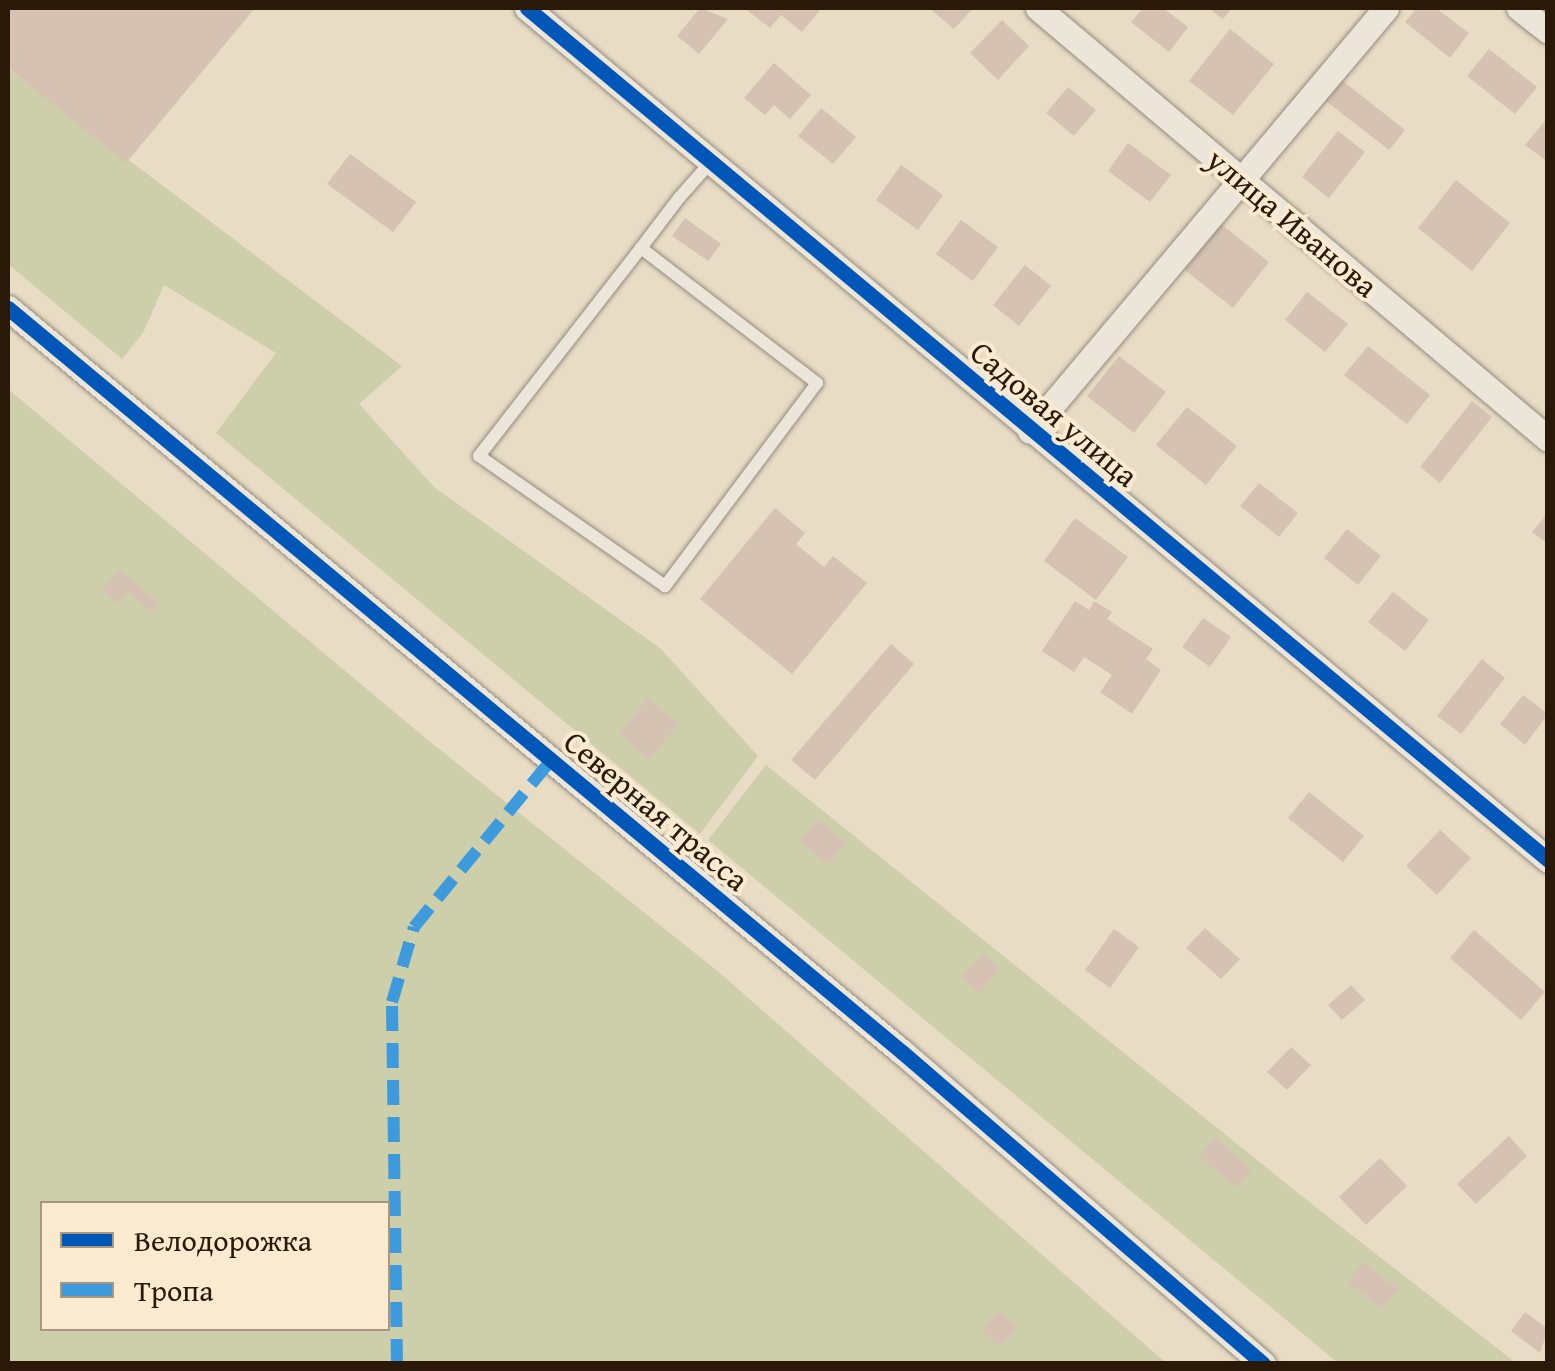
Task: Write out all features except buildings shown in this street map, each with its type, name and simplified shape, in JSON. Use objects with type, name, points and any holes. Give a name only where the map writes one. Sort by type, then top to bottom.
[{"type":"street","name":"Садовая улица","points":[[527,8],[1548,860]]},
{"type":"street","name":"улица Иванова","points":[[1038,8],[1548,439]]},
{"type":"street","points":[[1030,431],[1386,8]]},
{"type":"street","points":[[1519,8],[1548,31]]},
{"type":"street","name":"Северная трасса","points":[[8,308],[902,1052],[1263,1364]]},
{"type":"lane","points":[[640,248],[817,384],[666,586],[479,456],[640,248],[711,162]]},
{"type":"green space","points":[[8,69],[402,366],[359,404],[434,487],[660,648],[758,756],[700,834],[216,433],[276,353],[164,285],[143,333],[122,359],[8,264]]},
{"type":"green space","points":[[8,389],[429,741],[715,969],[1166,1363],[8,1363]]},
{"type":"green space","points":[[766,765],[1313,1205],[1516,1363],[1338,1363],[708,840]]},
{"type":"marked path","points":[[397,1364],[392,1002],[414,927],[551,760]]},
{"type":"cycle path","points":[[527,8],[1548,860]]},
{"type":"cycle path","points":[[8,308],[902,1052],[1263,1364]]}]
